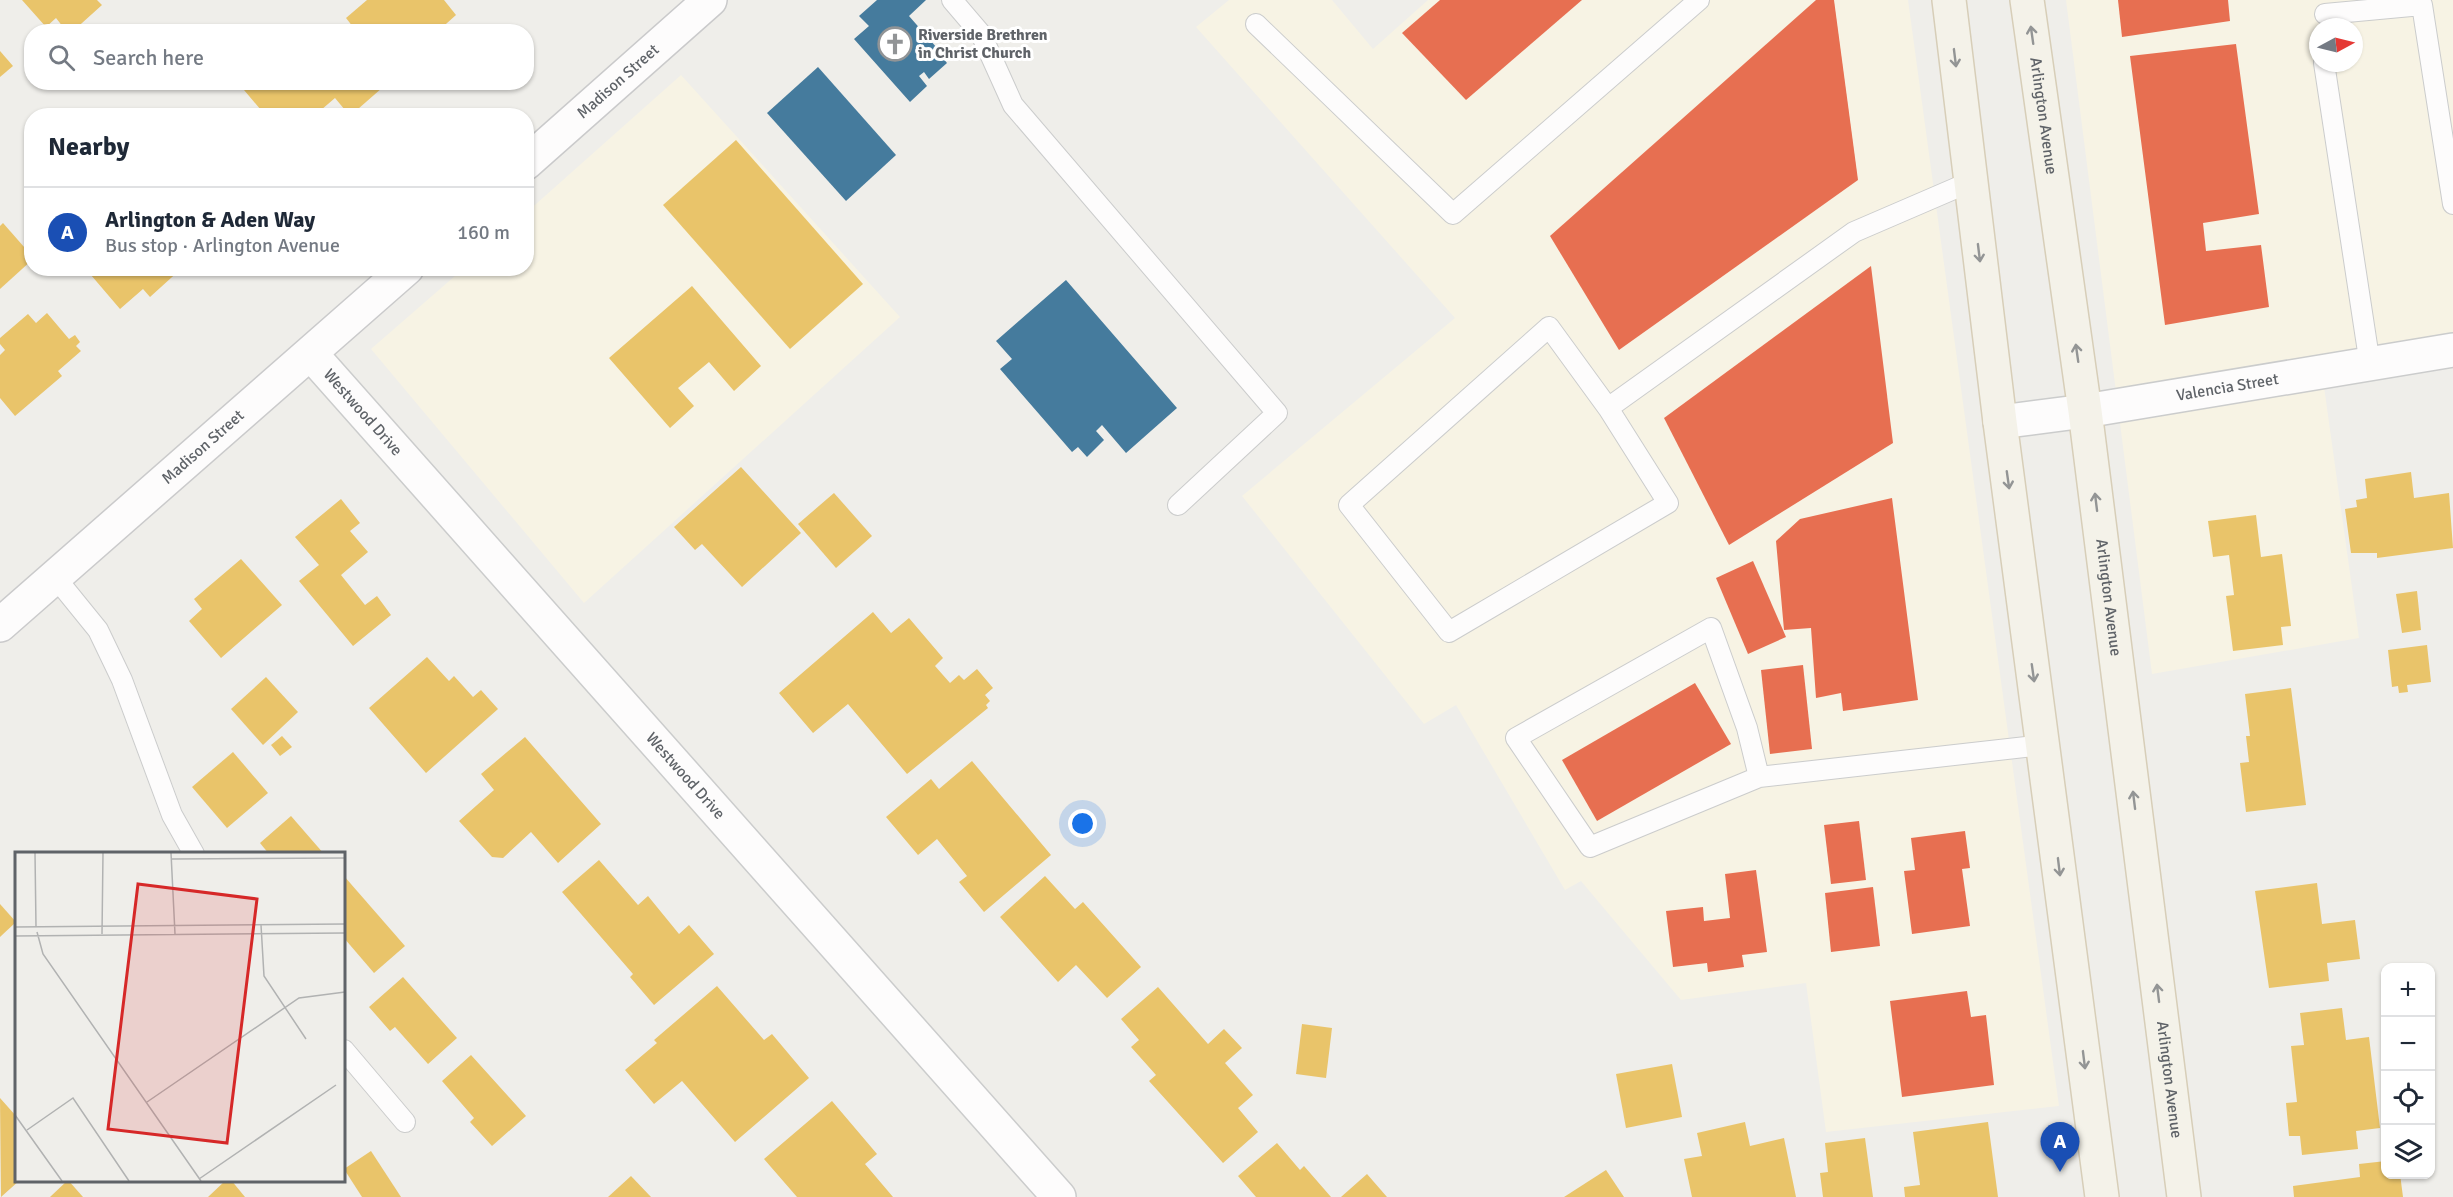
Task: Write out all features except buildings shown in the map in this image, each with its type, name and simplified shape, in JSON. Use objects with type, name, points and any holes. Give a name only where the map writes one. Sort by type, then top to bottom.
[{"type":"main road","points":[[1948,0],[2000,422],[2102,1197]]},
{"type":"main road","name":"Arlington Avenue","points":[[2027,0],[2085,411],[2184,1197]]},
{"type":"street","name":"Madison Street","points":[[534,156],[710,0]]},
{"type":"street","name":"Madison Street","points":[[0,625],[398,276]]},
{"type":"street","name":"Valencia Street","points":[[2000,422],[2085,411],[2453,350]]},
{"type":"street","name":"Westwood Drive","points":[[311,354],[1059,1197]]},
{"type":"lane","points":[[952,0],[981,34],[1013,105],[1276,413],[1178,506]]},
{"type":"lane","points":[[1256,24],[1453,214],[1699,0]]},
{"type":"lane","points":[[2325,14],[2422,5],[2453,204]]},
{"type":"lane","points":[[2325,72],[2370,365]]},
{"type":"lane","points":[[1608,408],[1854,232],[1970,182]]},
{"type":"lane","points":[[1549,327],[1608,408],[1668,503],[1449,632],[1349,505],[1549,327]]},
{"type":"lane","points":[[55,577],[98,630],[122,680],[172,815],[193,852]]},
{"type":"lane","points":[[1759,777],[1747,728],[1711,628],[1516,738],[1590,848],[1759,777],[2043,745]]},
{"type":"lane","points":[[345,1051],[405,1122]]},
{"type":"shaded area","points":[[1229,0],[1332,0],[1373,49],[1428,0],[1908,0],[2059,1106],[1826,1132],[1806,983],[1681,1000],[1581,881],[1565,890],[1456,705],[1424,724],[1242,496],[1455,318],[1196,27]]},
{"type":"shaded area","points":[[2066,0],[2453,0],[2453,339],[2321,365],[2359,638],[2152,674]]},
{"type":"shaded area","points":[[681,75],[900,317],[584,603],[371,349],[455,276],[534,276],[534,206]]},
{"type":"place","name":"Riverside Brethren in Christ Church","points":[[895,44]]},
{"type":"place","name":"Arlington & Aden Way","points":[[2060,1172]]}]
